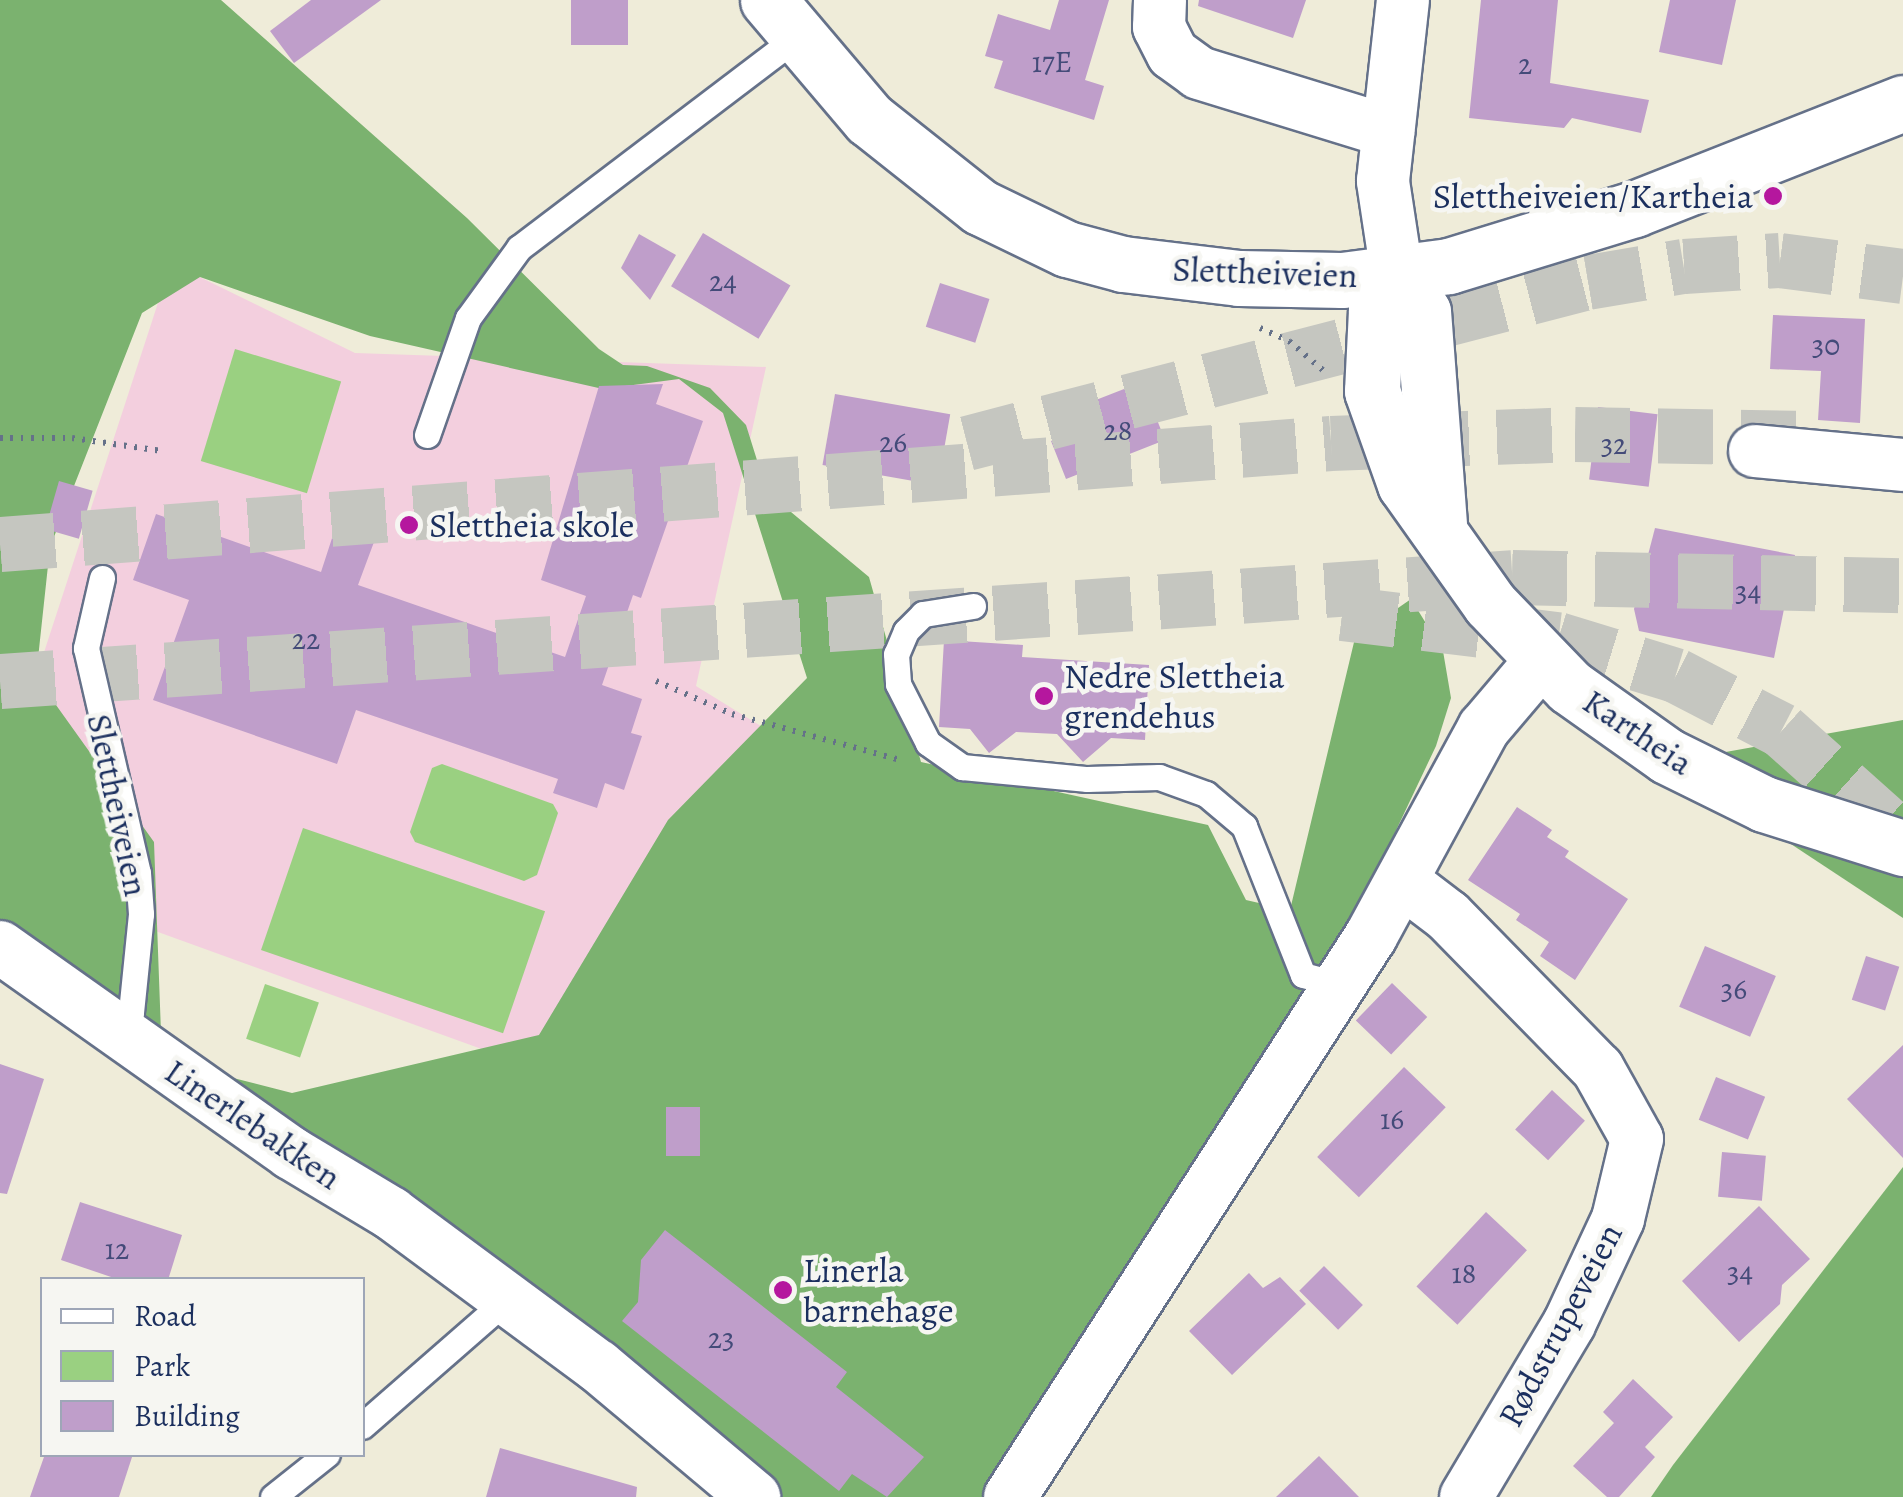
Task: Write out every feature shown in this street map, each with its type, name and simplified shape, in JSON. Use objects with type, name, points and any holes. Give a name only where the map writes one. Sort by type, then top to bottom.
[{"type":"street","points":[[1160,0],[1159,27],[1173,54],[1199,74],[1388,131]]},
{"type":"street","points":[[1397,274],[1383,182],[1403,0]]},
{"type":"street","name":"Slettheiveien","points":[[782,19],[901,150],[980,207],[1067,249],[1123,264],[1239,278],[1397,274],[1511,249],[1634,209],[1903,103]]},
{"type":"street","name":"Kartheia","points":[[1397,274],[1376,310],[1372,391],[1406,484],[1439,524],[1490,604],[1541,661],[1622,726],[1721,786],[1817,824],[1903,848]]},
{"type":"street","points":[[1755,451],[1903,465]]},
{"type":"street","points":[[1010,1497],[1402,881],[1484,728],[1541,661]]},
{"type":"street","name":"Rødstrupeveien","points":[[1402,881],[1448,916],[1598,1069],[1637,1139],[1618,1220],[1569,1324],[1466,1497]]},
{"type":"street","name":"Linerlebakken","points":[[0,947],[292,1153],[391,1213],[504,1302],[598,1366],[754,1497]]},
{"type":"lane","name":"Slettheiveien","points":[[427,435],[468,318],[520,248],[782,19]]},
{"type":"lane","name":"Slettheiveien","points":[[102,578],[86,648],[138,873],[142,914],[134,997],[119,1031]]},
{"type":"lane","points":[[973,606],[923,614],[906,631],[896,654],[898,684],[928,743],[962,767],[1087,779],[1159,776],[1206,794],[1244,826],[1303,975],[1336,984]]},
{"type":"lane","points":[[365,1423],[504,1302]]},
{"type":"lane","points":[[272,1497],[323,1457]]},
{"type":"path","points":[[0,438],[72,438],[162,451]]},
{"type":"path","points":[[656,681],[732,714],[831,744],[962,767]]},
{"type":"shaded area","name":"Slettheia skole","points":[[171,263],[355,353],[766,367],[696,686],[973,857],[595,1090],[100,911],[34,683]]},
{"type":"green space","points":[[0,0],[221,0],[467,218],[599,349],[623,365],[647,366],[710,388],[746,425],[767,492],[869,577],[921,762],[1208,825],[1246,900],[1290,910],[1355,638],[1411,599],[1443,651],[1451,698],[1436,746],[1354,919],[1231,1127],[1095,1327],[1003,1497],[739,1497],[355,1193],[149,1056],[0,936]],"holes":[[[200,277],[370,336],[603,389],[679,379],[723,413],[807,678],[668,820],[539,1035],[292,1093],[162,1060],[154,842],[36,677],[50,547],[142,313]]]},
{"type":"green space","points":[[235,349],[341,381],[307,493],[201,461]]},
{"type":"green space","points":[[1903,720],[1903,918],[1762,825],[1709,755]]},
{"type":"green space","points":[[442,764],[553,804],[558,813],[537,875],[524,881],[415,842],[410,832],[432,768]]},
{"type":"green space","points":[[303,828],[545,911],[503,1033],[261,950]]},
{"type":"green space","points":[[265,984],[319,1003],[300,1057],[246,1039]]},
{"type":"green space","points":[[1903,1167],[1903,1497],[1651,1497],[1673,1465]]},
{"type":"building","points":[[311,0],[381,0],[294,63],[270,31]]},
{"type":"building","points":[[571,0],[628,0],[628,45],[571,45]]},
{"type":"building","points":[[1059,0],[1109,0],[1085,80],[1104,86],[1094,120],[994,88],[1003,61],[985,56],[998,14],[1050,30]]},
{"type":"building","points":[[1199,0],[1306,0],[1293,38],[1198,6]]},
{"type":"building","points":[[1481,0],[1558,0],[1550,83],[1649,100],[1641,133],[1572,118],[1564,128],[1469,118]]},
{"type":"building","points":[[1670,0],[1736,0],[1722,65],[1659,52]]},
{"type":"building","points":[[703,233],[790,286],[758,339],[671,286]]},
{"type":"building","points":[[639,234],[676,255],[650,300],[621,268]]},
{"type":"building","points":[[940,283],[989,299],[975,343],[926,327]]},
{"type":"building","points":[[1773,315],[1865,319],[1860,423],[1818,420],[1821,371],[1770,369]]},
{"type":"building","points":[[1142,382],[1165,440],[1066,479],[1051,441],[1091,426],[1083,405]]},
{"type":"building","points":[[663,384],[656,404],[703,421],[641,598],[633,595],[602,685],[642,699],[631,733],[642,736],[624,790],[605,783],[597,808],[553,793],[558,779],[356,710],[337,764],[153,700],[189,600],[133,580],[156,514],[321,572],[335,529],[374,542],[358,585],[565,657],[586,596],[541,580],[599,386]]},
{"type":"building","points":[[835,394],[950,414],[938,485],[822,465]]},
{"type":"building","points":[[1598,407],[1658,414],[1649,487],[1589,479]]},
{"type":"building","points":[[59,481],[93,491],[79,539],[45,529]]},
{"type":"building","points":[[1655,528],[1795,555],[1774,658],[1639,631],[1634,609]]},
{"type":"building","name":"Nedre Slettheia grendehus","points":[[944,640],[1023,645],[1022,657],[1149,665],[1145,740],[1111,738],[1083,762],[1057,734],[1016,732],[989,753],[970,729],[939,727]]},
{"type":"building","points":[[1517,807],[1552,830],[1547,837],[1569,851],[1565,857],[1628,899],[1575,980],[1540,956],[1549,942],[1516,920],[1520,914],[1468,880]]},
{"type":"building","points":[[1705,946],[1776,976],[1750,1037],[1679,1007]]},
{"type":"building","points":[[1866,956],[1899,967],[1885,1011],[1852,1000]]},
{"type":"building","points":[[1392,983],[1427,1017],[1391,1054],[1356,1020]]},
{"type":"building","points":[[1903,1045],[1903,1158],[1847,1099]]},
{"type":"building","points":[[0,1064],[44,1079],[7,1194],[0,1193]]},
{"type":"building","points":[[1404,1067],[1446,1107],[1359,1197],[1317,1157]]},
{"type":"building","points":[[1716,1077],[1765,1097],[1748,1140],[1699,1120]]},
{"type":"building","points":[[1552,1090],[1585,1121],[1548,1160],[1515,1129]]},
{"type":"building","points":[[666,1107],[700,1107],[700,1156],[666,1156]]},
{"type":"building","points":[[1722,1152],[1766,1156],[1762,1201],[1718,1197]]},
{"type":"building","points":[[80,1202],[182,1235],[169,1277],[111,1277],[61,1260]]},
{"type":"building","points":[[1759,1206],[1810,1259],[1782,1285],[1780,1304],[1739,1342],[1682,1281]]},
{"type":"building","points":[[1486,1212],[1527,1250],[1457,1325],[1416,1287]]},
{"type":"building","points":[[665,1230],[847,1372],[836,1387],[924,1457],[887,1497],[852,1474],[839,1491],[622,1321],[638,1302],[641,1260]]},
{"type":"building","points":[[1324,1266],[1363,1305],[1338,1330],[1299,1291]]},
{"type":"building","points":[[1249,1273],[1263,1288],[1280,1277],[1306,1304],[1232,1375],[1189,1331]]},
{"type":"building","points":[[1633,1379],[1673,1417],[1645,1447],[1655,1457],[1619,1497],[1607,1497],[1573,1466],[1614,1423],[1603,1412]]},
{"type":"building","points":[[500,1448],[637,1487],[636,1497],[486,1497]]},
{"type":"building","points":[[1319,1456],[1359,1497],[1276,1497]]},
{"type":"building","points":[[44,1457],[132,1457],[119,1497],[30,1497]]},
{"type":"tunnel","points":[[967,443],[1588,282],[1684,266],[1780,260],[1903,276]]},
{"type":"tunnel","points":[[0,544],[1331,443],[1575,434],[1810,438]]},
{"type":"tunnel","points":[[0,681],[1512,577],[1903,585]]},
{"type":"tunnel","points":[[1342,613],[1558,639],[1676,675],[1782,730],[1903,838]]},
{"type":"place","name":"Slettheiveien/Kartheia","points":[[1773,196]]},
{"type":"place","name":"Slettheia skole","points":[[409,525]]},
{"type":"place","name":"Nedre Slettheia grendehus","points":[[1044,696]]},
{"type":"place","name":"Linerla barnehage","points":[[783,1290]]}]
